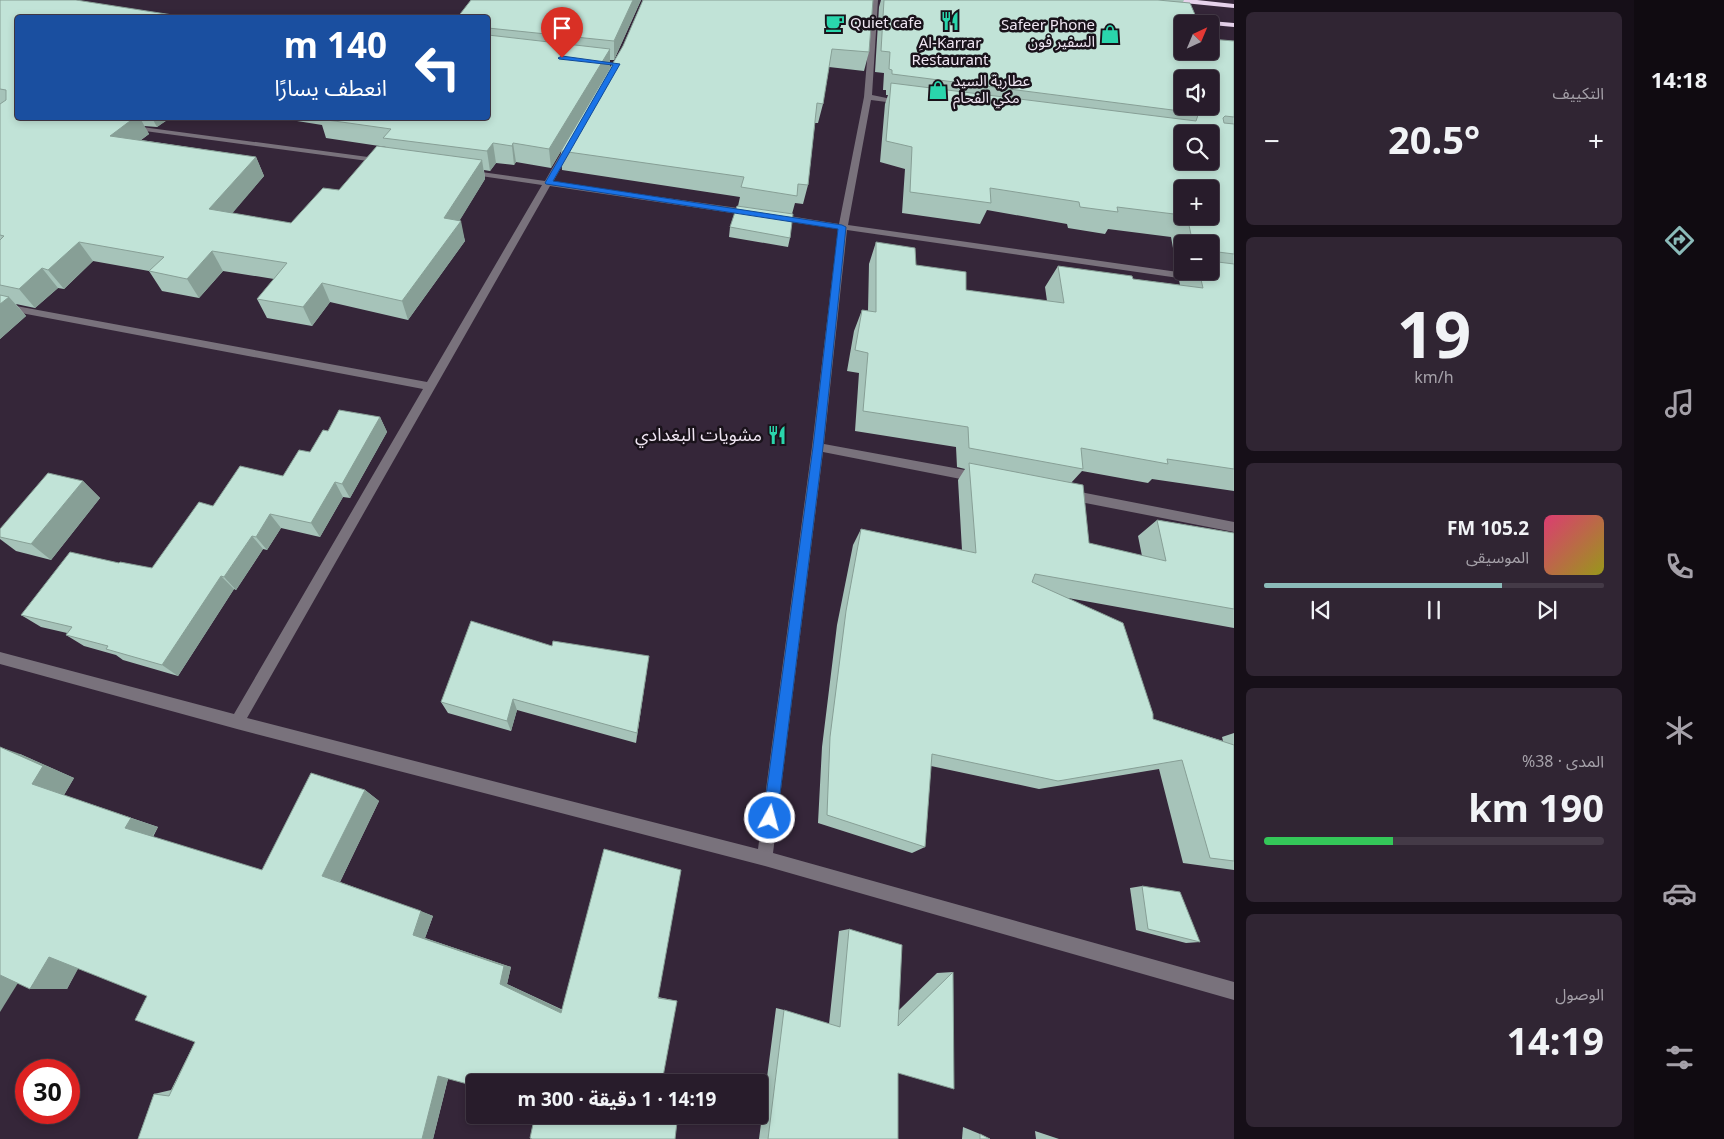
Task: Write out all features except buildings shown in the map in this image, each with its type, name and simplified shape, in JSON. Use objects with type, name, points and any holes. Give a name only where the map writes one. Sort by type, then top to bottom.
[{"type":"highway","points":[[1174,0],[1234,6]]},
{"type":"highway","points":[[1219,24],[1234,26]]},
{"type":"street","points":[[765,858],[818,447],[842,227],[868,97],[876,0]]},
{"type":"street","points":[[868,97],[908,102]]},
{"type":"street","points":[[118,125],[392,162]]},
{"type":"street","points":[[237,722],[578,132]]},
{"type":"street","points":[[460,171],[1234,283]]},
{"type":"street","points":[[0,306],[430,387]]},
{"type":"street","points":[[818,447],[992,480]]},
{"type":"street","points":[[1060,493],[1234,527]]},
{"type":"street","points":[[0,658],[237,722],[765,858],[1234,992]]},
{"type":"place","name":"ِAl-Karrar Restaurant","points":[[950,21]]},
{"type":"place","name":"Quiet cafe","points":[[835,23]]},
{"type":"place","name":"Safeer Phone السفير فون","points":[[1110,34]]},
{"type":"place","name":"عطارية السيد مكي الفحام","points":[[938,90]]},
{"type":"place","name":"مشويات البغدادي","points":[[777,435]]},
{"type":"route","points":[[562,58],[617,64],[548,183],[842,227],[818,447],[770,818]]}]
